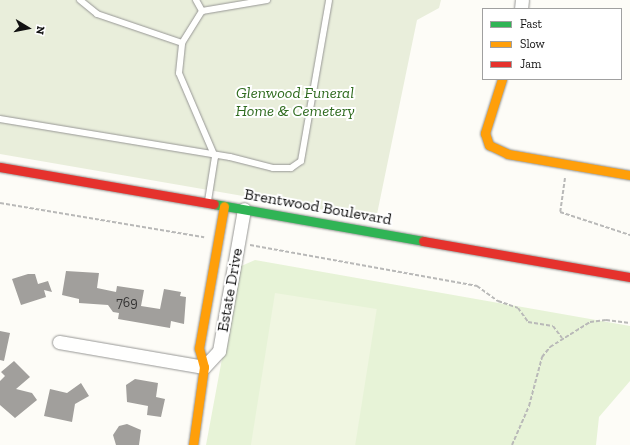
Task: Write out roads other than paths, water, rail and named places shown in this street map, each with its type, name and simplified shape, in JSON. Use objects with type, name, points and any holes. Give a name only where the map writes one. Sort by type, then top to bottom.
[{"type":"street","points":[[502,80],[485,133],[489,145],[508,154],[630,175]]},
{"type":"street","name":"Brentwood Boulevard","points":[[0,167],[630,277]]},
{"type":"street","name":"Estate Drive","points":[[193,445],[204,366],[198,348],[224,206]]},
{"type":"street","name":"Estate Drive","points":[[204,366],[219,351],[244,209]]},
{"type":"street","points":[[59,342],[204,366]]},
{"type":"lane","points":[[80,0],[97,14],[182,43]]},
{"type":"lane","points":[[196,0],[202,11]]},
{"type":"lane","points":[[208,203],[215,157],[179,73],[182,43],[202,11],[267,0]]},
{"type":"lane","points":[[0,118],[273,168],[291,168],[301,161],[329,0]]},
{"type":"park label","name":"Glenwood Funeral Home & Cemetery","points":[[295,102]]}]
